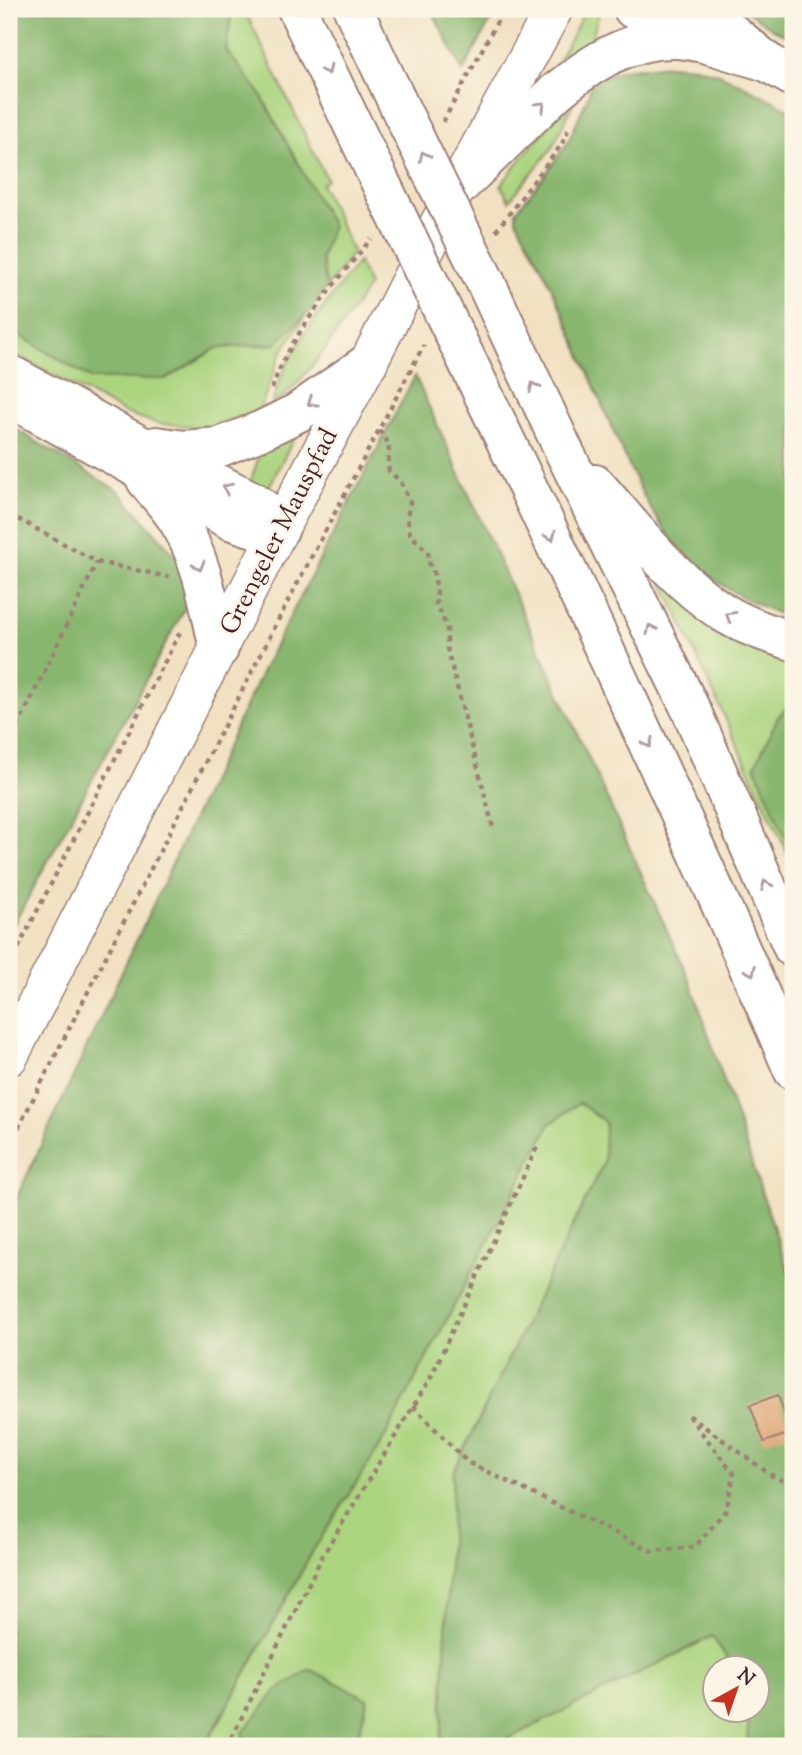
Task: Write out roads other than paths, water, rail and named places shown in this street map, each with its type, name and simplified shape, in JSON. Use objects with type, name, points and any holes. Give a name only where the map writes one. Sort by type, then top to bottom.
[{"type":"highway","points":[[297,9],[374,169],[440,342],[523,475],[714,886],[793,1070]]},
{"type":"highway","points":[[352,9],[692,712],[793,948]]},
{"type":"highway","points":[[633,9],[705,19],[780,70]]},
{"type":"highway","points":[[457,188],[556,92],[579,74],[607,56],[631,46],[676,39],[705,19]]},
{"type":"highway","points":[[9,397],[135,455],[220,447],[297,413],[368,363]]},
{"type":"highway","points":[[9,374],[230,520],[251,527],[280,528]]},
{"type":"highway","points":[[563,449],[685,583],[742,623],[793,641]]},
{"type":"highway","points":[[135,455],[177,518],[194,550],[219,649]]},
{"type":"main road","name":"Grengeler Mauspfad","points":[[9,1057],[280,528],[457,188],[554,9]]}]
